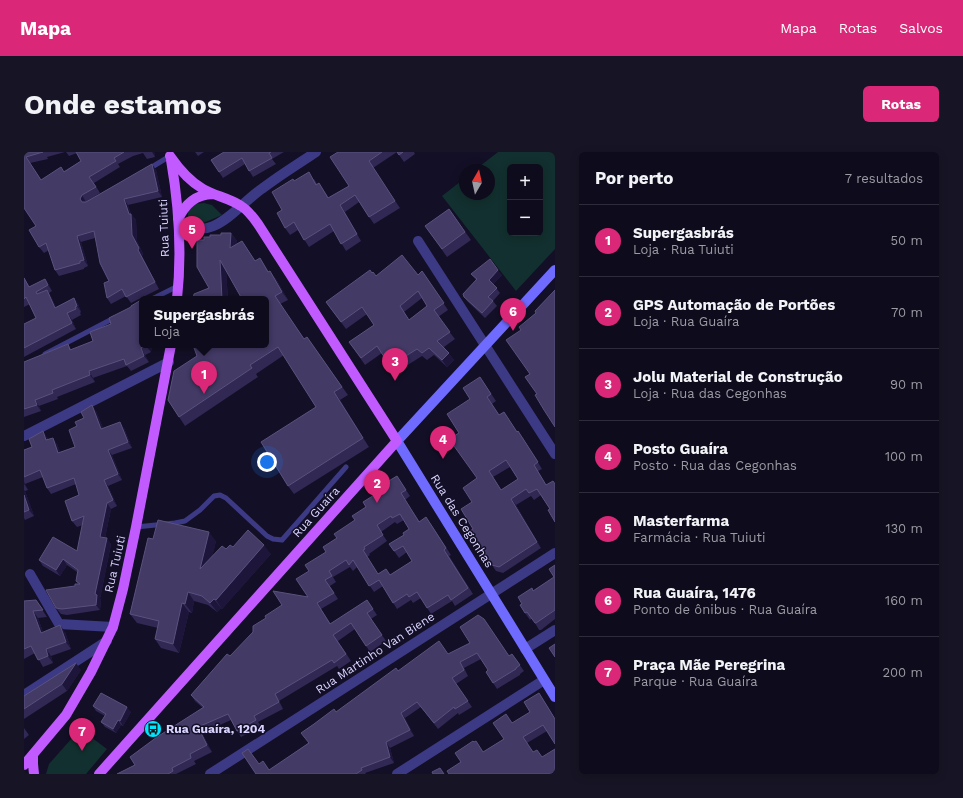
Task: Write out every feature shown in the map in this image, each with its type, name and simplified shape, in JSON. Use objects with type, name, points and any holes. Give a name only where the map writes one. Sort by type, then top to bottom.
[{"type":"main road","points":[[170,154],[185,176],[214,194]]},
{"type":"main road","name":"Rua Tuiuti","points":[[170,154],[178,219],[179,250],[177,296]]},
{"type":"main road","name":"Rua das Cegonhas","points":[[214,194],[242,206],[258,224],[397,441],[555,697]]},
{"type":"main road","points":[[178,219],[183,209],[198,196],[214,194]]},
{"type":"main road","name":"Rua Guaíra","points":[[99,774],[397,441],[555,270]]},
{"type":"main road","name":"Rua Tuiuti","points":[[24,765],[56,728],[72,706],[86,682],[113,627],[123,589],[136,527],[171,348]]},
{"type":"main road","points":[[33,755],[34,774]]},
{"type":"street","points":[[178,219],[191,228],[198,229],[206,228],[223,221],[234,214],[262,188],[316,152]]},
{"type":"street","points":[[418,241],[555,454]]},
{"type":"street","points":[[24,436],[169,362]]},
{"type":"street","name":"Rua Martinho Van Biene","points":[[210,774],[555,553]]},
{"type":"street","points":[[30,574],[59,624],[113,627]]},
{"type":"street","points":[[525,649],[555,630]]},
{"type":"street","points":[[24,695],[107,641]]},
{"type":"street","points":[[397,774],[544,680]]},
{"type":"lane","points":[[139,175],[170,154]]},
{"type":"lane","points":[[158,296],[178,286]]},
{"type":"lane","points":[[38,358],[121,315]]},
{"type":"lane","points":[[136,527],[185,521],[200,510],[214,496],[220,495],[226,498],[267,536],[273,539],[282,540],[346,467]]},
{"type":"green space","points":[[498,152],[555,152],[555,249],[516,291],[442,196],[459,183],[459,200],[495,200],[495,164],[483,164]]},
{"type":"green space","points":[[204,203],[212,205],[222,215],[201,224],[193,223],[188,218],[188,210],[195,204]]},
{"type":"green space","points":[[80,729],[107,749],[86,774],[46,774],[49,764]]},
{"type":"building","points":[[24,152],[43,152],[26,157],[41,180],[61,167],[64,172],[81,161],[76,152],[124,152],[114,158],[116,161],[89,177],[96,187],[82,195],[80,199],[82,202],[86,202],[152,164],[158,191],[124,199],[129,214],[131,214],[132,235],[139,248],[138,250],[155,282],[126,297],[122,289],[107,298],[104,283],[109,281],[100,263],[94,231],[77,236],[84,260],[80,261],[80,263],[55,270],[46,243],[39,247],[29,230],[36,226],[24,208]]},
{"type":"building","points":[[224,152],[271,152],[269,153],[272,158],[249,171],[242,158],[219,172],[211,160]]},
{"type":"building","points":[[338,152],[382,152],[369,161],[395,201],[369,217],[355,195],[340,205],[357,234],[341,244],[330,224],[304,240],[294,222],[285,228],[277,213],[282,210],[272,192],[293,179],[294,181],[309,172],[316,185],[319,183],[328,198],[349,186],[330,157]]},
{"type":"building","points":[[449,209],[465,232],[442,249],[425,226]]},
{"type":"building","points":[[221,233],[231,233],[230,248],[242,241],[255,261],[260,258],[268,272],[270,271],[282,292],[275,296],[304,339],[307,337],[342,387],[334,392],[363,438],[288,486],[261,442],[316,407],[278,347],[250,365],[252,368],[179,417],[168,400],[174,371],[197,356],[194,348],[269,348],[269,296],[240,296],[220,260],[222,296],[194,296],[194,294],[209,288],[197,267],[197,240],[204,240],[204,237],[210,237],[210,235],[221,235]]},
{"type":"building","points":[[402,255],[418,275],[422,271],[444,303],[434,310],[450,332],[437,341],[449,353],[442,360],[429,348],[422,353],[417,349],[390,366],[377,346],[361,358],[349,342],[374,325],[362,307],[341,322],[326,302],[370,270],[376,276]],"holes":[[[418,291],[427,306],[409,320],[400,306]]]},
{"type":"building","points":[[490,259],[498,270],[489,280],[497,288],[488,297],[493,301],[482,313],[464,297],[463,294],[477,279],[471,274]]},
{"type":"building","points":[[24,278],[29,287],[45,279],[48,285],[36,292],[37,294],[47,290],[55,308],[74,298],[77,306],[75,307],[76,309],[67,313],[72,323],[24,348],[24,324],[36,318],[26,297],[24,299]]},
{"type":"building","points":[[555,290],[555,427],[535,395],[537,394],[525,377],[530,374],[506,340],[521,330],[519,327],[536,313],[535,311]]},
{"type":"building","points":[[139,301],[139,348],[141,348],[144,356],[126,365],[124,359],[89,371],[90,375],[52,390],[53,393],[35,400],[37,405],[24,409],[24,362],[68,344],[70,350],[93,341],[90,332],[111,324],[109,318]]},
{"type":"building","points":[[480,377],[491,394],[487,397],[499,415],[504,412],[538,462],[534,465],[546,485],[553,481],[555,484],[555,522],[548,510],[550,509],[537,489],[529,493],[526,489],[511,499],[537,542],[499,567],[492,565],[470,531],[473,529],[461,509],[472,502],[463,488],[477,478],[449,439],[459,433],[447,414],[470,399],[463,388]],"holes":[[[506,460],[518,479],[501,490],[489,471]]]},
{"type":"building","points":[[92,405],[101,429],[120,422],[128,442],[108,450],[118,474],[104,480],[113,500],[107,503],[100,537],[107,538],[95,594],[97,595],[96,605],[62,609],[56,608],[46,590],[80,584],[76,581],[78,570],[63,559],[56,570],[39,560],[53,537],[77,551],[84,516],[72,521],[65,501],[79,495],[74,478],[47,488],[40,470],[24,477],[24,450],[32,447],[29,439],[43,431],[46,440],[53,438],[58,453],[75,447],[69,430],[77,426],[75,422],[84,418],[81,412]]},
{"type":"building","points":[[397,476],[406,490],[401,493],[419,522],[426,517],[446,548],[444,550],[468,588],[451,600],[448,595],[427,608],[417,592],[409,597],[407,594],[393,603],[379,580],[369,586],[353,560],[349,565],[346,560],[329,571],[332,576],[325,580],[334,593],[317,603],[330,624],[367,600],[373,609],[367,613],[382,635],[366,646],[351,623],[333,635],[346,654],[334,663],[332,660],[275,694],[279,702],[254,716],[256,720],[237,731],[228,714],[198,727],[207,745],[190,754],[191,758],[172,768],[173,771],[168,774],[117,774],[135,765],[130,757],[157,737],[204,707],[191,695],[227,654],[230,656],[253,632],[253,626],[282,605],[273,591],[308,597],[296,579],[309,571],[305,565],[326,552],[323,547],[337,538],[334,534],[355,520],[352,516],[366,507],[363,502],[384,489],[382,485]],"holes":[[[400,514],[409,529],[403,533],[404,535],[389,544],[394,551],[403,546],[412,561],[390,575],[386,569],[378,574],[363,550],[365,549],[364,547],[383,535],[377,525],[391,516],[392,518]]]},
{"type":"building","points":[[24,495],[29,510],[24,512]]},
{"type":"building","points":[[158,520],[209,532],[200,569],[222,546],[226,549],[230,545],[233,547],[248,530],[264,545],[216,600],[214,599],[210,603],[202,596],[188,592],[185,604],[182,603],[173,644],[155,639],[159,621],[130,614],[148,538],[153,539]]},
{"type":"building","points":[[555,565],[555,610],[535,623],[527,612],[525,613],[520,605],[522,604],[518,597],[532,588],[533,591],[554,577],[549,569]]},
{"type":"building","points":[[36,600],[43,610],[33,611],[41,633],[60,625],[66,642],[46,649],[48,656],[38,660],[31,646],[24,649],[24,601]]},
{"type":"building","points":[[478,615],[484,619],[509,656],[512,654],[520,665],[493,683],[486,672],[488,670],[477,653],[460,662],[464,670],[452,678],[468,701],[455,709],[454,707],[434,723],[417,702],[401,713],[410,730],[386,742],[390,757],[361,768],[362,770],[356,774],[256,774],[242,753],[248,749],[259,764],[263,761],[269,770],[309,743],[301,733],[334,709],[336,712],[396,668],[398,671],[439,641],[448,654],[470,643],[460,627]]},
{"type":"building","points":[[555,644],[555,657],[549,648]]},
{"type":"building","points":[[76,663],[62,684],[24,709],[24,696]]},
{"type":"building","points":[[101,693],[127,707],[120,721],[118,720],[113,729],[101,722],[106,714],[93,706]]},
{"type":"building","points":[[539,693],[555,719],[555,744],[543,725],[523,737],[533,752],[537,750],[542,757],[555,749],[555,774],[449,774],[447,771],[461,762],[455,753],[473,741],[476,741],[483,752],[504,739],[493,723],[506,714],[512,723],[530,712],[524,702]]},
{"type":"building","points":[[440,768],[444,774],[433,774],[432,772]]},
{"type":"place","name":"Masterfarma","points":[[192,249]]},
{"type":"place","name":"Rua Guaíra, 1476","points":[[513,331]]},
{"type":"place","name":"Jolu Material de Construção","points":[[395,381]]},
{"type":"place","name":"Supergasbrás","points":[[204,394]]},
{"type":"place","name":"Posto Guaíra","points":[[443,459]]},
{"type":"place","name":"GPS Automação de Portões","points":[[377,503]]},
{"type":"place","name":"Rua Guaíra, 1204","points":[[153,729]]},
{"type":"place","name":"Praça Mãe Peregrina","points":[[82,751]]}]
